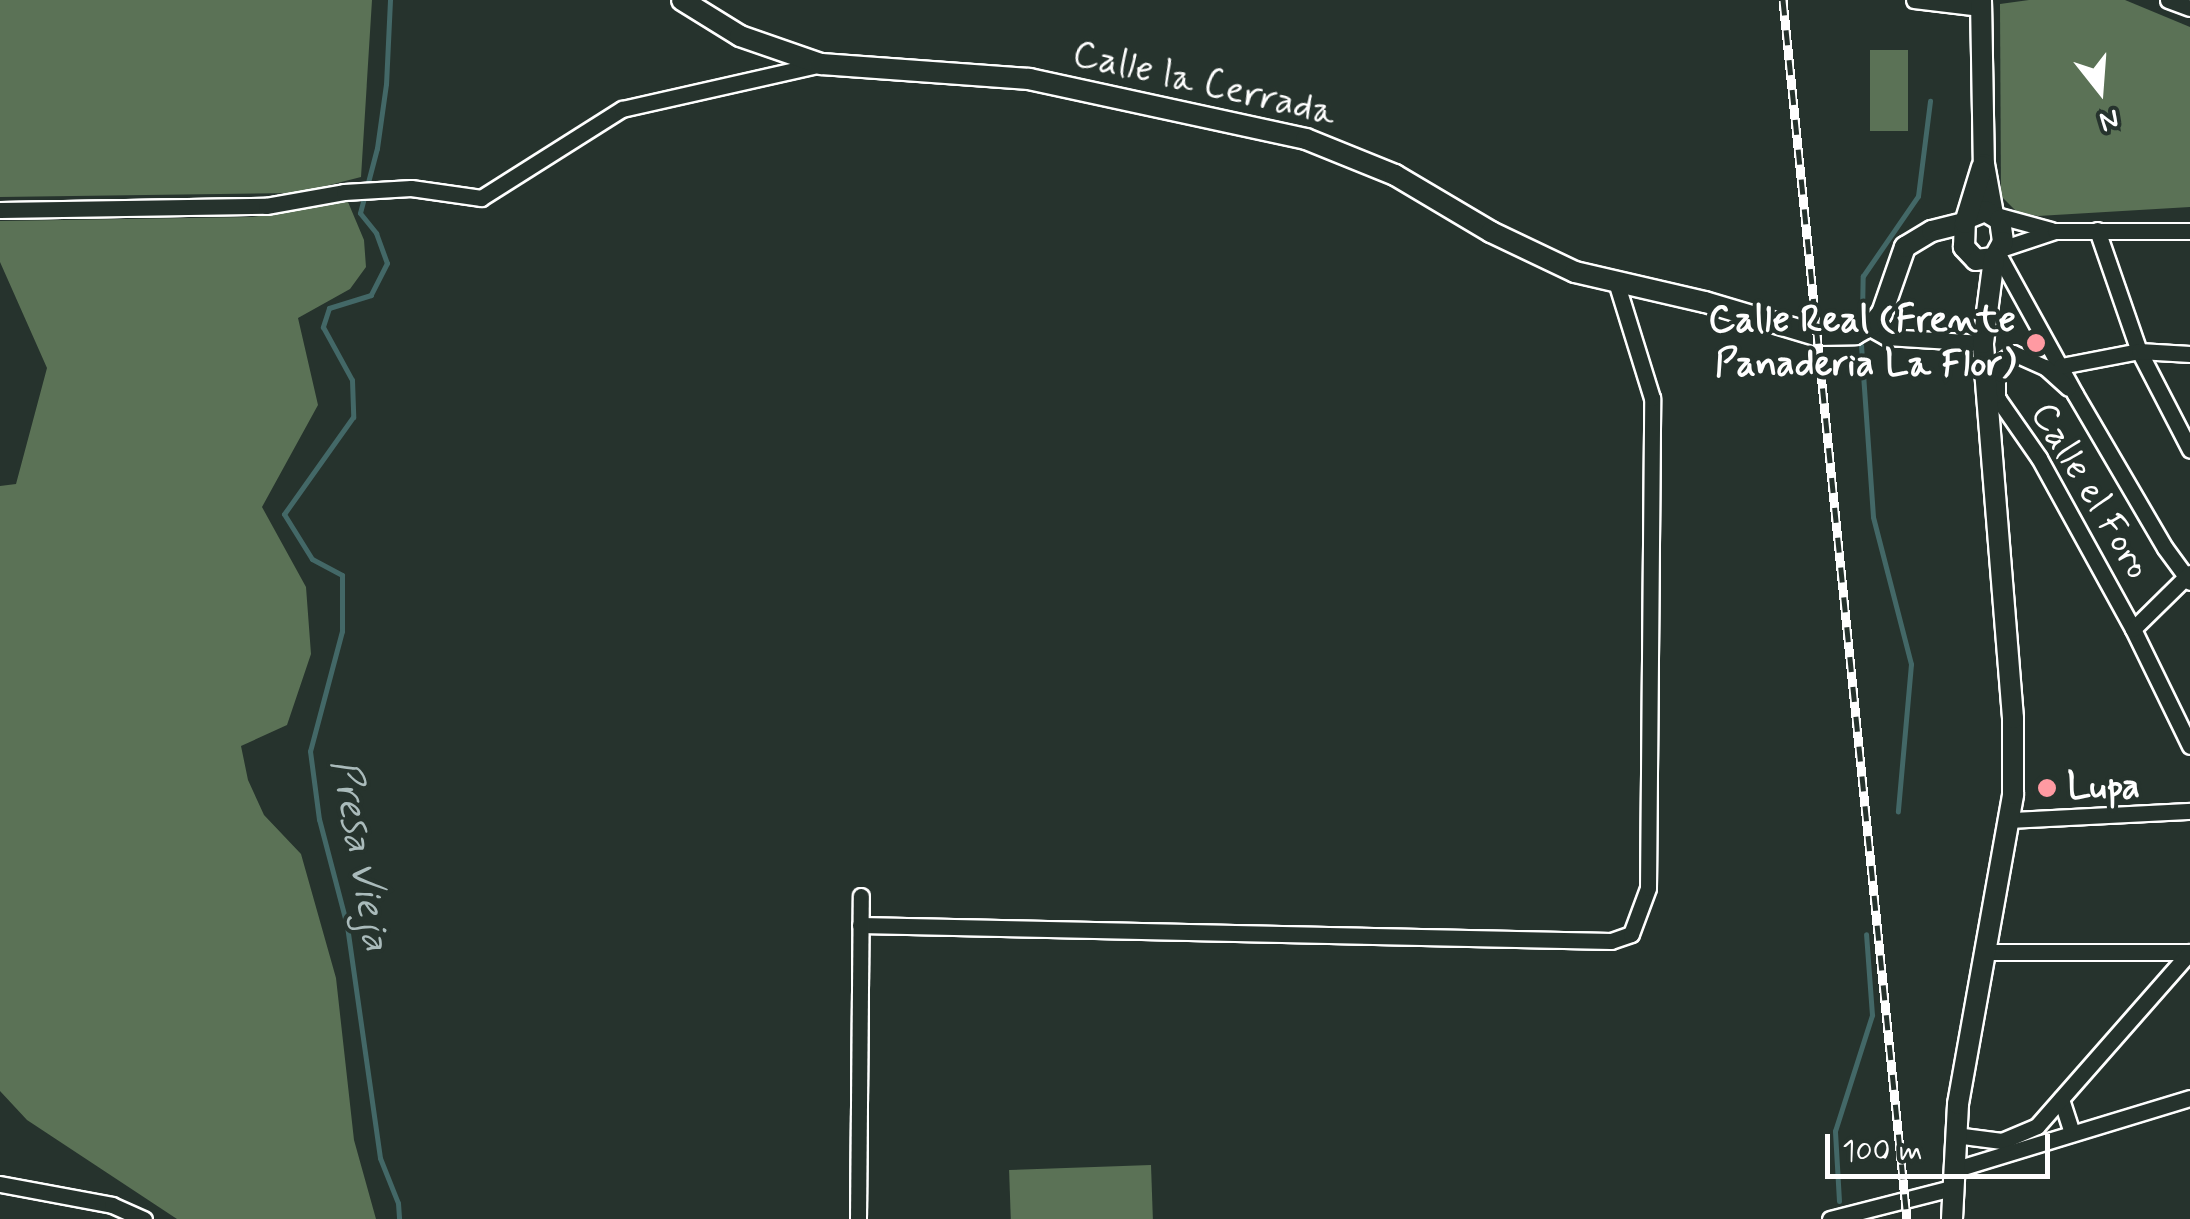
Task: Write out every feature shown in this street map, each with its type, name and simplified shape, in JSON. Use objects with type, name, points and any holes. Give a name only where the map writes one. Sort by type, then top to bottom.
[{"type":"street","name":"Calle la Cerrada","points":[[682,0],[740,36],[822,64],[1029,79],[1306,138],[1394,175],[1491,232],[1575,272],[1816,335],[1854,334],[1868,327],[1886,337],[1982,336]]},
{"type":"street","points":[[1914,0],[1981,4],[1984,164],[1995,214],[2003,225],[1982,336]]},
{"type":"street","points":[[2168,0],[2190,8]]},
{"type":"street","points":[[0,210],[266,206],[366,190],[411,188],[481,198],[622,109],[822,64]]},
{"type":"street","points":[[1984,164],[1967,221],[1967,252],[1992,389]]},
{"type":"street","points":[[1868,327],[1882,313],[1898,258],[1914,238],[1967,221],[1978,212],[2055,231],[2190,230]]},
{"type":"street","points":[[2098,230],[2139,350],[2190,450]]},
{"type":"street","points":[[1914,238],[1945,240],[1982,261],[2055,231]]},
{"type":"street","points":[[1998,253],[2074,394],[2189,578]]},
{"type":"street","points":[[860,924],[1611,942],[1631,934],[1648,888],[1652,398],[1616,282]]},
{"type":"street","points":[[2061,366],[2139,350],[2190,354]]},
{"type":"street","points":[[1952,1219],[1955,1135],[2011,820],[2013,718],[1991,455],[1992,389],[1997,366],[2013,353],[2046,367],[2074,394]]},
{"type":"street","name":"Calle el Foro","points":[[1992,389],[2039,458],[2133,629],[2190,746]]},
{"type":"street","name":"Calle el Foro","points":[[2133,629],[2189,578]]},
{"type":"street","points":[[2011,820],[2190,810]]},
{"type":"street","points":[[858,1219],[860,896]]},
{"type":"street","points":[[1985,952],[2190,952]]},
{"type":"street","points":[[2019,1150],[2190,952]]},
{"type":"street","points":[[1830,1219],[1953,1179],[2019,1150],[2190,1098]]},
{"type":"street","points":[[2061,1100],[2072,1133]]},
{"type":"street","points":[[1955,1135],[2002,1141],[2038,1126]]},
{"type":"street","points":[[0,1184],[112,1205],[144,1219]]},
{"type":"green space","points":[[0,0],[372,0],[361,177],[298,193],[0,197]]},
{"type":"green space","points":[[2029,0],[2125,0],[2190,27],[2190,207],[2038,216],[2017,212],[2001,196],[2000,4]]},
{"type":"green space","points":[[1870,50],[1908,50],[1908,131],[1870,131]]},
{"type":"green space","points":[[348,202],[364,240],[366,267],[350,289],[298,318],[318,405],[262,507],[306,587],[311,654],[287,725],[241,746],[248,780],[264,815],[301,854],[336,978],[354,1140],[376,1219],[177,1219],[27,1120],[0,1091],[0,486],[16,484],[47,368],[0,262],[0,221],[252,217]]},
{"type":"green space","points":[[1151,1165],[1153,1219],[1011,1219],[1009,1170]]},
{"type":"waterway","name":"Presa Vieja","points":[[390,0],[386,84],[377,148],[360,213],[376,233],[387,263],[371,295],[329,308],[323,327],[352,380],[353,417],[284,514],[312,559],[342,575],[342,631],[310,751],[319,819],[347,926],[380,1158],[398,1203],[399,1219]]},
{"type":"waterway","points":[[1862,315],[1863,276],[1918,196],[1930,101]]},
{"type":"waterway","points":[[1861,345],[1873,517],[1911,664],[1898,811]]},
{"type":"waterway","points":[[1839,1201],[1835,1131],[1872,1015],[1866,934]]},
{"type":"railway","points":[[1783,0],[1907,1219]]},
{"type":"place","name":"Calle Real (Frente Panaderia La Flor)","points":[[2036,343]]},
{"type":"place","name":"Lupa","points":[[2047,788]]}]
